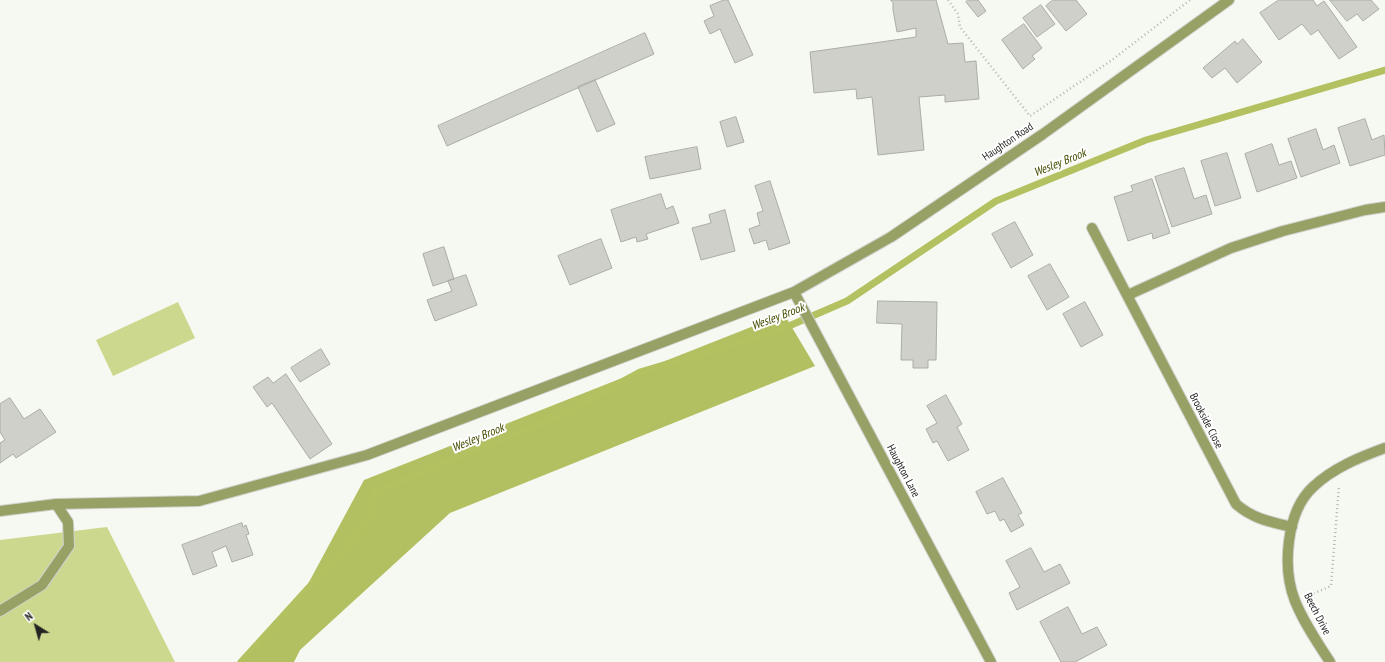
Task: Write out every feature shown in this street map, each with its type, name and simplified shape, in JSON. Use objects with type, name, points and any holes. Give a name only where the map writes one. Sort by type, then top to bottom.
[{"type":"street","name":"Haughton Road","points":[[0,511],[56,504],[199,501],[367,454],[794,292],[891,237],[1043,134],[1229,0]]},
{"type":"street","points":[[1128,295],[1231,248],[1283,231],[1365,210],[1385,207]]},
{"type":"street","name":"Brookside Close","points":[[1092,228],[1236,504],[1246,513],[1259,519],[1292,527]]},
{"type":"street","name":"Haughton Lane","points":[[794,292],[991,662]]},
{"type":"street","name":"Beech Drive","points":[[1330,662],[1306,625],[1295,601],[1289,578],[1288,551],[1292,527],[1301,503],[1312,487],[1341,467],[1362,456],[1385,448]]},
{"type":"street","points":[[0,611],[42,584],[69,546],[68,522],[56,504]]},
{"type":"path","points":[[948,0],[958,14],[960,27],[1030,116],[1112,60],[1190,0]]},
{"type":"path","points":[[1295,601],[1331,586],[1341,467]]},
{"type":"green space","points":[[178,302],[195,338],[113,376],[96,340]]},
{"type":"green space","points":[[784,314],[815,366],[450,513],[300,650],[294,662],[241,662],[302,595],[364,480]]},
{"type":"green space","points":[[107,527],[175,662],[0,662],[0,540]]},
{"type":"building","points":[[724,0],[728,0],[753,55],[735,63],[720,29],[710,34],[704,21],[714,16],[710,6]]},
{"type":"building","points":[[891,0],[936,0],[948,44],[963,43],[965,62],[976,61],[979,99],[945,102],[945,95],[919,97],[924,150],[878,155],[872,97],[857,99],[856,89],[814,93],[810,52],[916,37],[916,28],[897,32],[893,3]]},
{"type":"building","points":[[968,0],[978,0],[986,11],[978,17],[966,2]]},
{"type":"building","points":[[1053,0],[1076,0],[1087,14],[1066,31],[1046,6]]},
{"type":"building","points":[[1279,0],[1313,0],[1317,6],[1324,1],[1357,47],[1339,59],[1318,30],[1311,35],[1302,24],[1279,40],[1260,13]]},
{"type":"building","points":[[1330,0],[1371,0],[1379,9],[1363,21],[1357,14],[1347,21]]},
{"type":"building","points":[[1041,5],[1055,24],[1037,37],[1023,18]]},
{"type":"building","points":[[1024,24],[1042,48],[1032,56],[1035,59],[1023,69],[1002,40]]},
{"type":"building","points":[[645,33],[654,54],[447,146],[438,126]]},
{"type":"building","points":[[1243,39],[1262,62],[1237,83],[1225,68],[1212,78],[1203,68],[1235,41],[1237,44]]},
{"type":"building","points":[[595,80],[615,124],[597,132],[578,87]]},
{"type":"building","points":[[736,117],[744,142],[727,147],[720,122]]},
{"type":"building","points":[[1365,119],[1372,140],[1384,135],[1385,155],[1350,166],[1338,128]]},
{"type":"building","points":[[1316,129],[1323,150],[1334,145],[1340,163],[1301,177],[1288,139]]},
{"type":"building","points":[[1272,144],[1279,165],[1291,161],[1297,178],[1257,192],[1245,154]]},
{"type":"building","points":[[697,147],[701,169],[650,179],[645,157]]},
{"type":"building","points":[[1227,153],[1241,198],[1215,206],[1201,161]]},
{"type":"building","points":[[1184,168],[1194,199],[1206,195],[1212,214],[1172,227],[1155,177]]},
{"type":"building","points":[[1152,179],[1170,233],[1153,239],[1152,233],[1128,241],[1114,197],[1133,191],[1131,186]]},
{"type":"building","points":[[770,181],[790,243],[769,250],[766,240],[754,244],[749,229],[760,225],[757,213],[763,211],[755,186]]},
{"type":"building","points":[[661,194],[666,209],[673,206],[679,223],[646,234],[648,239],[637,242],[636,237],[621,242],[611,210]]},
{"type":"building","points":[[725,210],[735,251],[701,260],[692,228],[711,223],[709,215]]},
{"type":"building","points":[[1015,222],[1033,255],[1011,268],[992,234]]},
{"type":"building","points":[[601,239],[612,268],[570,285],[558,256]]},
{"type":"building","points":[[444,247],[454,279],[433,286],[423,254]]},
{"type":"building","points":[[1050,264],[1069,297],[1047,310],[1028,276]]},
{"type":"building","points":[[466,275],[477,305],[435,321],[427,300],[452,291],[448,281]]},
{"type":"building","points":[[878,301],[937,302],[936,360],[928,360],[928,368],[913,368],[913,360],[901,360],[902,324],[877,323]]},
{"type":"building","points":[[1085,302],[1103,335],[1081,347],[1063,314]]},
{"type":"building","points":[[321,349],[330,364],[300,382],[291,368]]},
{"type":"building","points":[[286,374],[332,444],[310,459],[272,403],[267,407],[253,387],[268,377],[273,383]]},
{"type":"building","points":[[946,395],[962,424],[957,427],[969,450],[948,461],[937,441],[933,443],[926,429],[937,423],[927,406]]},
{"type":"building","points":[[10,398],[24,419],[40,409],[56,432],[16,458],[13,454],[0,463],[0,443],[5,440],[0,432],[0,404]]},
{"type":"building","points":[[1003,478],[1022,513],[1018,515],[1024,525],[1011,532],[1004,519],[1000,521],[995,511],[987,514],[976,492]]},
{"type":"building","points":[[242,523],[243,527],[246,525],[249,534],[246,535],[253,555],[232,562],[226,546],[212,552],[217,566],[193,575],[182,545]]},
{"type":"building","points":[[1031,548],[1044,572],[1060,564],[1070,583],[1017,610],[1009,593],[1020,587],[1006,561]]},
{"type":"building","points":[[1068,607],[1082,634],[1097,627],[1107,645],[1075,662],[1061,662],[1040,622]]},
{"type":"waterway","name":"Wesley Brook","points":[[241,662],[373,517],[374,492],[561,415],[640,372],[775,332],[847,301],[996,201],[1146,140],[1385,70]]}]
